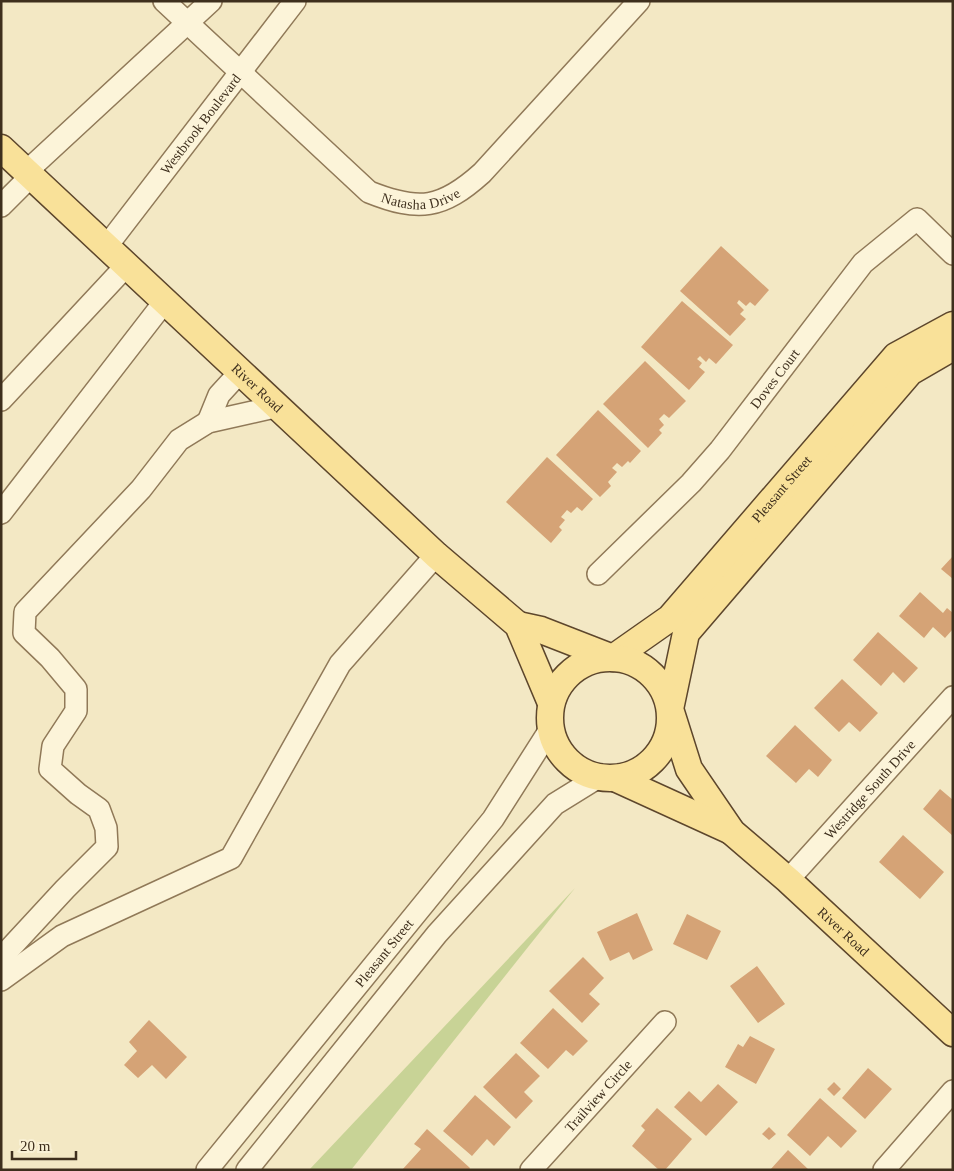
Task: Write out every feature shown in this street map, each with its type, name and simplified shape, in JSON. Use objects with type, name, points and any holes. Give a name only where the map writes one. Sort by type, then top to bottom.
[{"type":"main road","name":"River Road","points":[[1,148],[279,406],[436,555],[518,625],[541,630],[613,658]]},
{"type":"main road","name":"Pleasant Street","points":[[613,658],[670,618],[896,356],[953,325]]},
{"type":"main road","name":"Pleasant Street","points":[[670,709],[686,633],[910,372],[953,347]]},
{"type":"main road","name":"River Road","points":[[518,625],[551,715]]},
{"type":"main road","points":[[613,658],[633,662],[651,674],[663,690],[670,709],[670,729],[663,747],[651,762],[635,774],[607,778],[579,770],[564,758],[554,741],[551,715],[560,684],[575,670],[593,660],[613,658]]},
{"type":"main road","name":"River Road","points":[[670,709],[689,769],[732,832],[788,880],[953,1033]]},
{"type":"main road","name":"River Road","points":[[607,778],[732,832]]},
{"type":"street","name":"Natasha Drive","points":[[164,1],[369,192],[391,201],[418,205],[442,201],[463,190],[482,173],[639,1]]},
{"type":"street","points":[[1,206],[29,174],[211,1]]},
{"type":"street","name":"Westbrook Boulevard","points":[[106,247],[295,1]]},
{"type":"street","name":"Doves Court","points":[[598,574],[691,482],[720,450],[863,263],[917,219],[953,254]]},
{"type":"street","points":[[1,400],[126,266]]},
{"type":"street","points":[[4,504],[165,301]]},
{"type":"street","points":[[208,422],[219,395],[241,371]]},
{"type":"street","points":[[1,958],[107,847],[106,828],[99,809],[78,794],[50,769],[53,746],[76,711],[76,689],[50,658],[24,633],[25,612],[141,489],[179,440],[208,422],[279,406]]},
{"type":"street","points":[[1,980],[62,936],[231,858],[340,664],[436,555]]},
{"type":"street","name":"Westridge South Drive","points":[[788,880],[953,697]]},
{"type":"street","name":"Pleasant Street","points":[[207,1170],[493,819],[551,715]]},
{"type":"street","points":[[247,1170],[438,934],[555,804],[607,778]]},
{"type":"street","points":[[1,990],[62,936]]},
{"type":"street","name":"Trailview Circle","points":[[531,1170],[666,1022]]},
{"type":"street","points":[[884,1170],[953,1091]]},
{"type":"green space","points":[[575,888],[351,1170],[309,1170]]},
{"type":"building","points":[[721,246],[769,290],[755,306],[750,302],[746,306],[739,300],[737,303],[744,310],[740,314],[746,319],[730,336],[680,291]]},
{"type":"building","points":[[682,301],[733,345],[716,364],[709,358],[706,362],[700,356],[697,359],[702,363],[699,367],[705,372],[689,390],[641,347]]},
{"type":"building","points":[[645,361],[686,401],[669,418],[664,414],[659,419],[664,425],[659,430],[662,433],[648,448],[603,404]]},
{"type":"building","points":[[598,410],[641,451],[630,463],[628,461],[622,467],[617,463],[612,468],[617,472],[608,482],[611,486],[600,497],[556,455]]},
{"type":"building","points":[[547,457],[593,499],[582,511],[577,507],[571,513],[567,510],[561,517],[565,520],[559,527],[562,530],[551,543],[506,502]]},
{"type":"building","points":[[953,556],[953,579],[941,569]]},
{"type":"building","points":[[920,592],[943,613],[947,608],[953,613],[953,629],[945,638],[933,627],[924,638],[899,616]]},
{"type":"building","points":[[878,632],[918,668],[904,683],[893,672],[881,686],[853,660]]},
{"type":"building","points":[[842,679],[878,713],[860,732],[849,722],[839,732],[814,708]]},
{"type":"building","points":[[795,725],[832,760],[818,777],[809,769],[796,783],[766,756]]},
{"type":"building","points":[[940,789],[953,800],[953,836],[923,809]]},
{"type":"building","points":[[903,835],[944,872],[920,899],[879,862]]},
{"type":"building","points":[[637,913],[653,950],[633,960],[629,952],[610,961],[597,932]]},
{"type":"building","points":[[687,914],[721,931],[707,960],[673,944]]},
{"type":"building","points":[[583,957],[604,978],[589,994],[600,1004],[582,1023],[549,991]]},
{"type":"building","points":[[757,966],[785,1004],[758,1023],[730,986]]},
{"type":"building","points":[[553,1008],[588,1041],[573,1056],[566,1050],[548,1069],[520,1043]]},
{"type":"building","points":[[149,1020],[187,1057],[166,1079],[152,1065],[138,1078],[124,1065],[137,1051],[129,1042]]},
{"type":"building","points":[[750,1036],[775,1049],[756,1084],[725,1067],[738,1044],[743,1047]]},
{"type":"building","points":[[516,1053],[540,1076],[524,1092],[533,1101],[516,1119],[483,1087]]},
{"type":"building","points":[[868,1068],[892,1089],[865,1119],[842,1098]]},
{"type":"building","points":[[834,1082],[841,1089],[834,1096],[827,1089]]},
{"type":"building","points":[[718,1084],[738,1102],[706,1136],[674,1107],[689,1091],[701,1102]]},
{"type":"building","points":[[475,1095],[511,1127],[494,1146],[487,1139],[472,1156],[443,1131]]},
{"type":"building","points":[[820,1098],[857,1131],[841,1148],[828,1136],[810,1156],[787,1135]]},
{"type":"building","points":[[657,1108],[692,1139],[665,1170],[659,1170],[632,1146],[645,1130],[641,1126]]},
{"type":"building","points":[[769,1127],[776,1134],[769,1140],[762,1134]]},
{"type":"building","points":[[427,1129],[470,1168],[469,1170],[402,1170],[421,1149],[414,1144]]},
{"type":"building","points":[[788,1150],[809,1170],[770,1170]]}]
